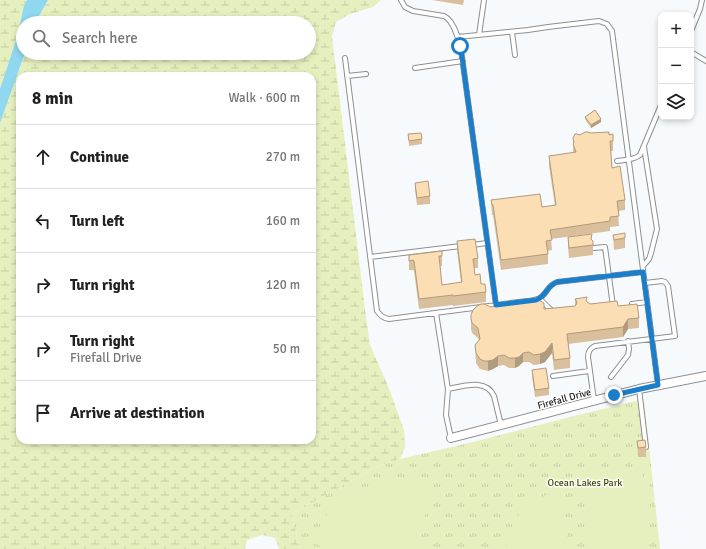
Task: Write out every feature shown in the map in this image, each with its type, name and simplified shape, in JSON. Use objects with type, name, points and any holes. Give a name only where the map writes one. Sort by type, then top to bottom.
[{"type":"street","name":"Firefall Drive","points":[[451,438],[639,389],[706,376]]},
{"type":"lane","points":[[401,0],[405,7],[413,11],[448,18],[458,37],[463,61],[496,305]]},
{"type":"lane","points":[[479,35],[484,0]]},
{"type":"lane","points":[[694,24],[702,0]]},
{"type":"lane","points":[[458,37],[512,32],[593,21],[599,21],[607,24],[612,31],[630,160],[658,385]]},
{"type":"lane","points":[[512,32],[515,55]]},
{"type":"lane","points":[[694,54],[706,61]]},
{"type":"lane","points":[[345,58],[377,311],[380,316],[389,319],[536,300],[540,299],[552,284],[565,281],[643,272]]},
{"type":"lane","points":[[415,68],[463,61]]},
{"type":"lane","points":[[347,76],[366,74]]},
{"type":"lane","points":[[617,161],[630,160],[637,158],[640,155],[658,112]]},
{"type":"lane","points":[[643,266],[652,253],[657,229],[644,147]]},
{"type":"lane","points":[[370,256],[487,243]]},
{"type":"lane","points":[[594,248],[605,247],[613,307]]},
{"type":"lane","points":[[594,400],[589,371],[588,354],[590,349],[595,346],[675,336],[668,286],[662,281],[645,283]]},
{"type":"lane","points":[[540,299],[548,308],[557,313]]},
{"type":"lane","points":[[627,305],[648,302]]},
{"type":"lane","points":[[607,308],[620,306]]},
{"type":"lane","points":[[436,312],[448,389],[446,415],[451,438]]},
{"type":"lane","points":[[611,378],[628,355],[628,341]]},
{"type":"lane","points":[[552,376],[589,371]]},
{"type":"lane","points":[[448,389],[480,384],[489,388],[494,396],[501,425]]},
{"type":"lane","points":[[639,389],[646,447]]},
{"type":"green space","points":[[0,0],[27,0],[24,5],[22,16],[16,16],[16,40],[0,89]]},
{"type":"green space","points":[[48,0],[381,0],[373,7],[350,14],[336,22],[332,36],[370,345],[388,386],[404,430],[405,447],[400,459],[376,467],[292,514],[300,549],[279,549],[275,538],[262,535],[247,540],[245,549],[0,549],[0,123],[16,78],[16,444],[316,444],[316,72],[18,72],[22,60],[316,60],[316,16],[39,16]]},
{"type":"green space","name":"Ocean Lakes Park","points":[[644,399],[660,549],[300,549],[292,514],[376,467],[400,459]]},
{"type":"green space","points":[[642,469],[650,549],[590,549],[583,474]]},
{"type":"green space","points":[[408,481],[433,487],[415,549],[326,549],[312,542],[325,517],[336,505],[348,496],[376,484]]},
{"type":"green space","points":[[563,492],[568,549],[506,549],[512,525],[516,518],[528,506],[542,497]]},
{"type":"water","points":[[27,0],[48,0],[39,16],[22,16],[24,5]]},
{"type":"water","points":[[16,40],[16,60],[22,60],[18,72],[16,72],[16,78],[0,123],[0,89]]},
{"type":"building","points":[[595,110],[601,119],[591,125],[585,117]]},
{"type":"building","points":[[585,132],[609,132],[609,135],[613,134],[613,141],[610,141],[612,168],[620,166],[625,200],[617,201],[619,216],[610,217],[610,221],[550,230],[552,240],[546,241],[548,254],[501,260],[491,200],[540,194],[542,207],[556,205],[549,156],[576,152],[573,144],[573,138],[575,134],[580,135]]},
{"type":"building","points":[[421,133],[422,139],[409,141],[408,134]]},
{"type":"building","points":[[428,181],[430,196],[417,198],[415,183]]},
{"type":"building","points":[[625,233],[625,238],[614,240],[613,235]]},
{"type":"building","points":[[592,234],[591,239],[593,241],[593,245],[569,248],[568,237]]},
{"type":"building","points":[[475,239],[478,258],[473,259],[475,275],[480,274],[481,284],[485,284],[486,292],[419,299],[414,261],[409,261],[409,255],[442,251],[442,256],[439,256],[442,285],[462,282],[457,241]]},
{"type":"building","points":[[587,297],[586,301],[590,304],[617,301],[618,306],[637,304],[639,318],[628,319],[623,327],[567,334],[570,358],[554,360],[552,343],[545,352],[534,355],[529,352],[523,353],[519,357],[515,358],[509,358],[504,355],[498,356],[493,360],[484,361],[480,359],[476,353],[475,345],[480,339],[478,328],[472,323],[471,315],[477,306],[484,304],[491,307],[497,306],[505,301],[511,301],[516,304],[522,303],[526,299],[535,298],[544,303],[544,309],[575,306],[577,302],[575,299]]},
{"type":"building","points":[[546,368],[549,388],[535,390],[532,370]]},
{"type":"building","points":[[645,440],[646,447],[638,448],[637,441]]},
{"type":"route","points":[[460,46],[496,305],[540,299],[549,287],[557,282],[643,272],[658,385],[614,395]]}]
